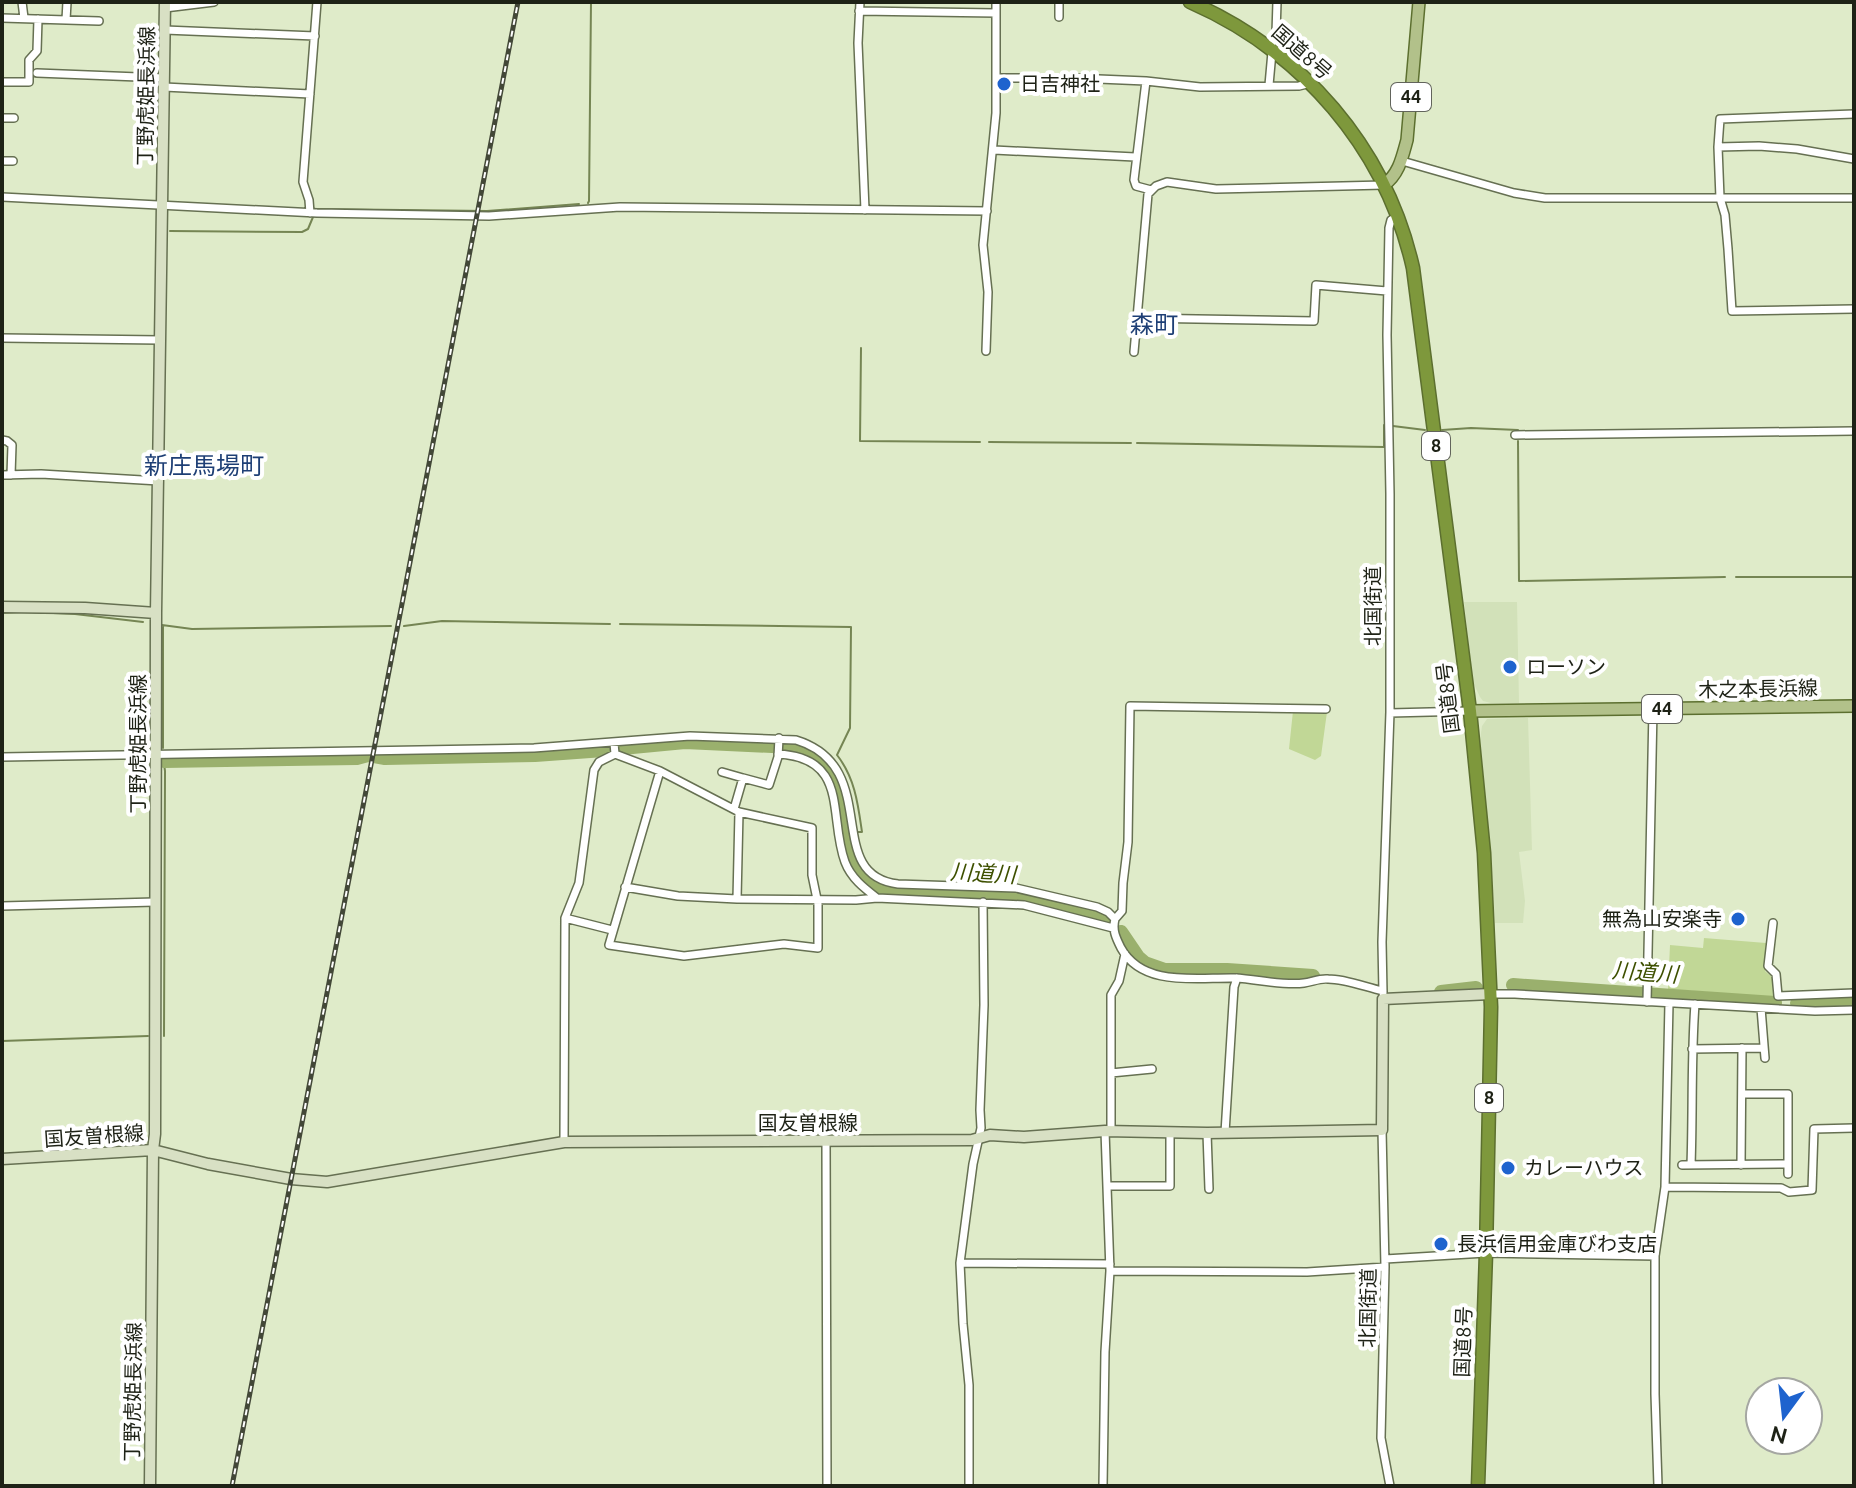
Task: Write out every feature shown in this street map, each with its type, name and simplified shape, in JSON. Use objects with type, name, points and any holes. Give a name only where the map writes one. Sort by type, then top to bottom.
[{"type":"highway","name":"国道8号","points":[[1190,2],[1246,30],[1311,83],[1338,112],[1384,185],[1409,250],[1470,711],[1484,853],[1491,994],[1478,1486]]},
{"type":"main road","name":"44","points":[[1384,185],[1392,179],[1402,161],[1407,140],[1419,2]]},
{"type":"main road","name":"丁野虎姫長浜線","points":[[150,1486],[155,1134],[156,613],[165,5]]},
{"type":"main road","points":[[2,607],[156,613]]},
{"type":"main road","name":"木之本長浜線","points":[[1470,711],[1854,706]]},
{"type":"main road","points":[[1382,1130],[1383,995],[1491,994]]},
{"type":"main road","name":"国友曽根線","points":[[2,1159],[153,1150],[208,1164],[291,1179],[327,1182],[564,1142],[972,1140],[990,1135],[1024,1137],[1108,1131],[1225,1133],[1382,1130]]},
{"type":"street","points":[[22,2],[24,18]]},
{"type":"street","points":[[66,20],[67,2]]},
{"type":"street","points":[[165,5],[214,2]]},
{"type":"street","points":[[310,213],[303,182],[317,2]]},
{"type":"street","points":[[986,351],[988,292],[983,245],[994,150],[996,2]]},
{"type":"street","points":[[1059,2],[1059,17]]},
{"type":"street","points":[[1269,85],[1277,2]]},
{"type":"street","points":[[865,210],[859,6],[996,13]]},
{"type":"street","points":[[2,18],[99,21]]},
{"type":"street","points":[[2,82],[29,82],[29,60],[37,51],[38,19]]},
{"type":"street","points":[[165,30],[315,36]]},
{"type":"street","points":[[37,73],[310,94]]},
{"type":"street","points":[[997,78],[1146,81],[1200,87],[1299,86],[1311,83]]},
{"type":"street","points":[[1146,81],[1135,157],[1135,185],[1151,190]]},
{"type":"street","points":[[1854,114],[1720,119],[1718,147],[1732,311],[1854,309]]},
{"type":"street","points":[[2,118],[14,118]]},
{"type":"street","points":[[1718,147],[1797,149],[1854,159]]},
{"type":"street","points":[[994,150],[1135,157]]},
{"type":"street","points":[[2,161],[13,161]]},
{"type":"street","points":[[1402,161],[1514,193],[1545,198],[1854,198]]},
{"type":"street","points":[[1134,352],[1148,194],[1161,183],[1216,189],[1384,185]]},
{"type":"street","points":[[2,197],[310,213],[489,216],[620,207],[987,211]]},
{"type":"street","name":"北国街道","points":[[1383,995],[1390,713],[1387,291],[1389,228],[1391,220],[1398,216]]},
{"type":"street","points":[[1137,318],[1314,321],[1316,285],[1387,291]]},
{"type":"street","points":[[2,338],[160,340]]},
{"type":"street","points":[[1515,435],[1854,431]]},
{"type":"street","points":[[2,440],[12,445],[11,475]]},
{"type":"street","points":[[2,475],[41,474],[159,481]]},
{"type":"street","points":[[1114,924],[1122,911],[1128,842],[1130,706],[1326,709]]},
{"type":"street","points":[[1647,997],[1653,709]]},
{"type":"street","points":[[1390,713],[1470,711]]},
{"type":"street","points":[[2,757],[519,749],[690,736],[778,746],[806,743],[834,765],[846,786],[857,855],[871,874],[882,880],[898,884],[1025,890],[1097,907],[1108,912],[1125,954],[1141,969],[1163,977],[1301,983],[1332,979],[1383,995]]},
{"type":"street","points":[[614,743],[615,754]]},
{"type":"street","points":[[722,772],[769,785],[778,746]]},
{"type":"street","points":[[778,746],[804,759],[824,775],[834,793],[844,861],[859,883],[877,898]]},
{"type":"street","points":[[564,1142],[565,918],[579,883],[594,770],[599,762],[615,754],[660,771],[736,811],[812,828],[818,948],[784,944],[684,956],[609,945],[660,771]]},
{"type":"street","points":[[737,899],[736,811],[743,778]]},
{"type":"street","points":[[625,887],[678,896],[737,899],[877,898],[1024,905],[1114,924]]},
{"type":"street","points":[[2,906],[155,902]]},
{"type":"street","points":[[969,1486],[969,1385],[960,1263],[973,1164],[980,1138],[983,902]]},
{"type":"street","points":[[565,918],[612,930]]},
{"type":"street","points":[[1773,923],[1768,966],[1776,974],[1778,996],[1854,993]]},
{"type":"street","points":[[1103,1486],[1110,1268],[1107,1186],[1111,995],[1119,981],[1125,954]]},
{"type":"street","points":[[1225,1133],[1237,978]]},
{"type":"street","points":[[1491,994],[1647,997],[1669,1003],[1854,1010]]},
{"type":"street","points":[[1789,1009],[1790,995]]},
{"type":"street","points":[[1658,1486],[1655,1256],[1665,1187],[1669,1003]]},
{"type":"street","points":[[1695,1004],[1693,1116],[1687,1165],[1788,1164]]},
{"type":"street","points":[[1761,1008],[1765,1058]]},
{"type":"street","points":[[1741,1165],[1742,1048]]},
{"type":"street","points":[[1692,1049],[1763,1048]]},
{"type":"street","points":[[1111,1073],[1152,1069]]},
{"type":"street","points":[[1742,1094],[1788,1094],[1788,1174]]},
{"type":"street","points":[[1665,1187],[1781,1188],[1789,1192],[1812,1190],[1814,1129],[1854,1128]]},
{"type":"street","name":"北国街道","points":[[1382,1130],[1385,1263],[1381,1438],[1390,1486]]},
{"type":"street","points":[[1107,1186],[1170,1186],[1170,1132]]},
{"type":"street","points":[[1207,1133],[1209,1189]]},
{"type":"street","points":[[826,1142],[827,1486]]},
{"type":"street","points":[[960,1263],[1307,1272],[1486,1253],[1655,1256]]},
{"type":"shaded area","points":[[1464,602],[1517,602],[1519,703],[1491,703],[1480,697],[1473,682]]},
{"type":"shaded area","points":[[1293,711],[1327,712],[1321,756],[1315,760],[1289,749]]},
{"type":"shaded area","points":[[1528,718],[1532,850],[1519,852],[1525,901],[1523,923],[1495,923],[1480,740],[1482,726],[1487,719]]},
{"type":"shaded area","points":[[1704,938],[1766,943],[1765,971],[1772,977],[1773,997],[1668,989],[1670,945],[1703,948]]},
{"type":"waterway","points":[[588,203],[591,2]]},
{"type":"waterway","points":[[316,209],[487,211],[579,204]]},
{"type":"waterway","points":[[170,231],[302,232],[308,229],[313,217]]},
{"type":"waterway","points":[[861,348],[860,441],[980,442]]},
{"type":"waterway","points":[[1137,443],[1384,447],[1384,425]]},
{"type":"waterway","points":[[1393,426],[1425,430]]},
{"type":"waterway","points":[[1442,430],[1518,430]]},
{"type":"waterway","points":[[1518,441],[1519,581],[1725,577]]},
{"type":"waterway","points":[[989,442],[1131,443]]},
{"type":"waterway","points":[[1736,577],[1854,577]]},
{"type":"waterway","points":[[2,613],[21,612]]},
{"type":"waterway","points":[[31,612],[143,622]]},
{"type":"waterway","points":[[404,626],[442,621],[610,624]]},
{"type":"waterway","points":[[620,624],[851,627],[850,728],[837,755],[855,792],[862,832],[858,832]]},
{"type":"waterway","points":[[162,625],[192,629],[391,626]]},
{"type":"waterway","points":[[163,626],[163,748]]},
{"type":"waterway","points":[[622,748],[685,742],[792,747],[818,760],[833,778],[841,799],[854,863],[867,879],[890,890],[1024,897],[1106,919]]},
{"type":"waterway","points":[[164,761],[357,758],[368,755],[385,758],[535,755],[604,750]]},
{"type":"waterway","points":[[163,757],[164,1036]]},
{"type":"waterway","name":"川道川","points":[[1121,932],[1138,957],[1165,970],[1227,970],[1313,976]]},
{"type":"waterway","name":"川道川","points":[[1513,985],[1775,1003]]},
{"type":"waterway","name":"川道川","points":[[1441,992],[1476,988]]},
{"type":"waterway","name":"川道川","points":[[1797,1003],[1854,1001]]},
{"type":"waterway","points":[[2,1041],[148,1036]]},
{"type":"railway","points":[[232,1486],[518,2]]},
{"type":"place","name":"日吉神社","points":[[1004,84]]},
{"type":"place","name":"ローソン","points":[[1510,667]]},
{"type":"place","name":"無為山安楽寺","points":[[1738,919]]},
{"type":"place","name":"カレーハウス","points":[[1508,1168]]},
{"type":"place","name":"長浜信用金庫びわ支店","points":[[1441,1244]]},
{"type":"district","name":"森町","points":[[1154,325]]},
{"type":"district","name":"新庄馬場町","points":[[204,466]]}]
